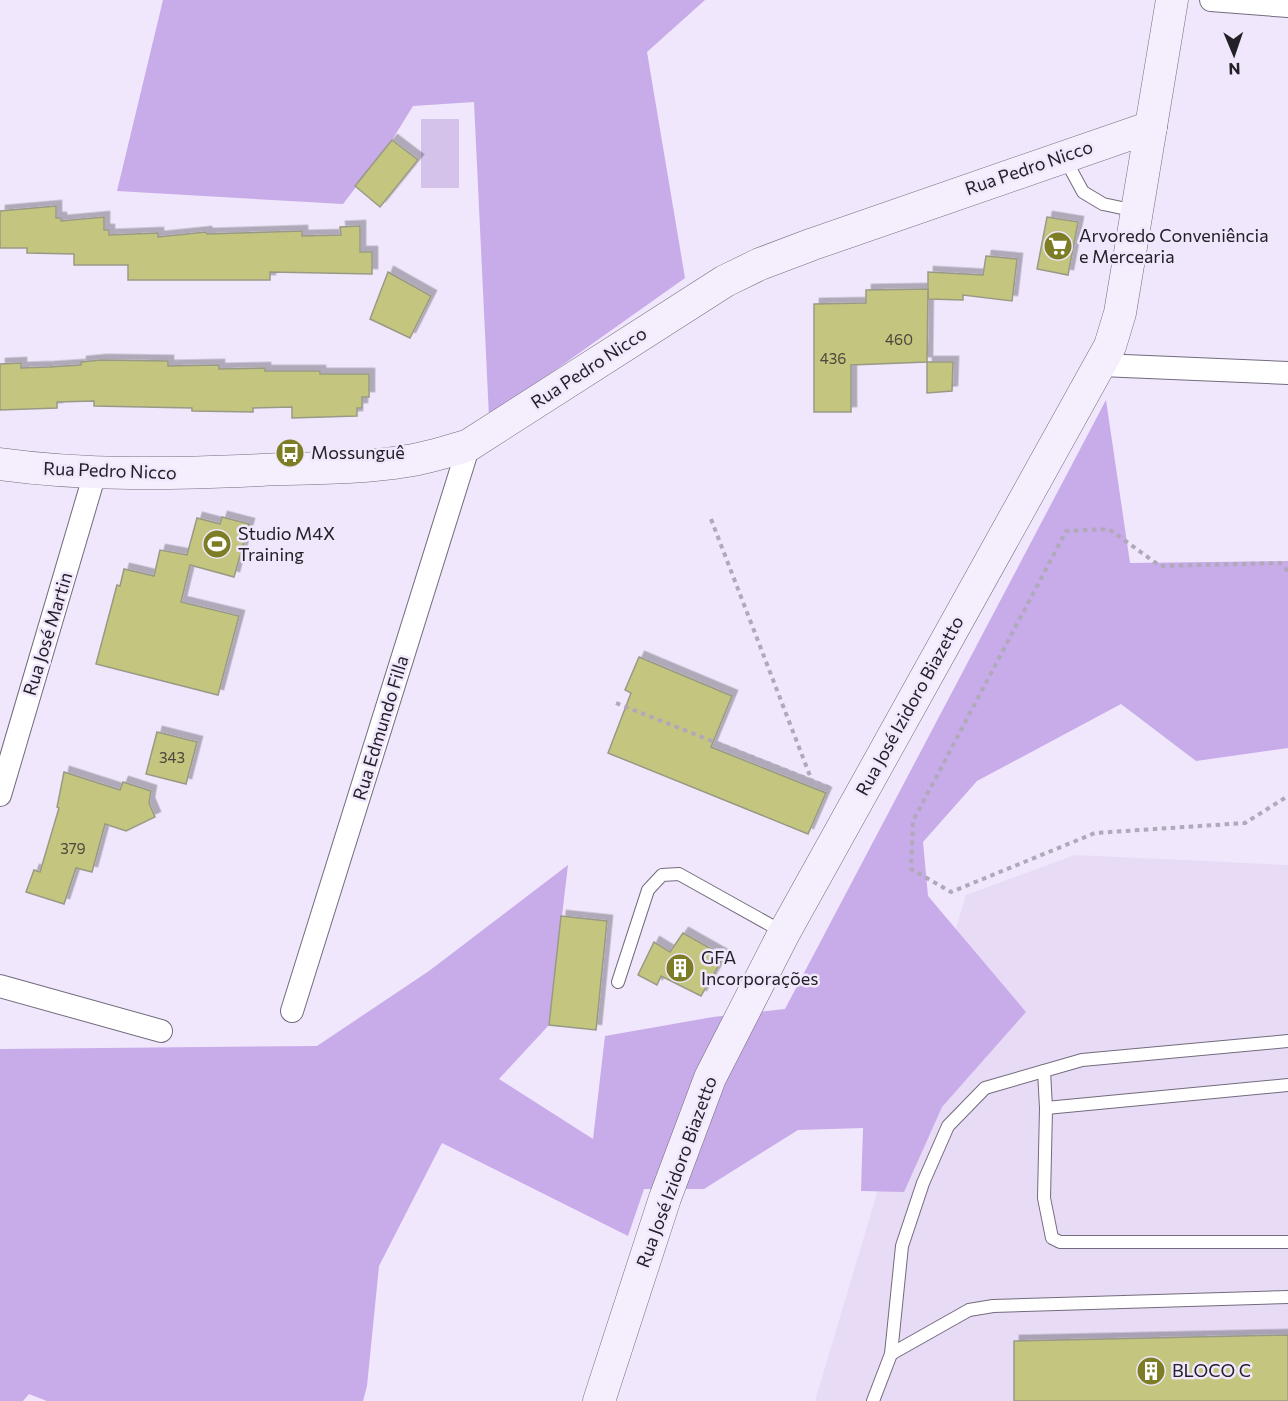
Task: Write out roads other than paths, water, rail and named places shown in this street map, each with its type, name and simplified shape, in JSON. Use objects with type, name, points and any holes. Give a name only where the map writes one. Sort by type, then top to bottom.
[{"type":"street","name":"Rua José Izidoro Biazetto","points":[[599,1401],[687,1134],[710,1078],[784,933],[1101,364],[1116,328],[1172,0]]},
{"type":"street","points":[[1211,0],[1288,6]]},
{"type":"street","name":"Rua Pedro Nicco","points":[[0,464],[44,470],[95,473],[185,473],[372,465],[408,461],[469,445],[700,296],[743,273],[805,246],[1151,127]]},
{"type":"street","points":[[1101,364],[1288,373]]},
{"type":"street","name":"Rua Edmundo Filla","points":[[292,1011],[469,445]]},
{"type":"street","name":"Rua José Martin","points":[[0,795],[95,473]]},
{"type":"street","points":[[0,986],[161,1031]]},
{"type":"lane","points":[[1064,156],[1083,192],[1103,204],[1137,211]]},
{"type":"lane","points":[[618,982],[648,890],[662,874],[679,874],[784,933]]},
{"type":"lane","points":[[873,1401],[891,1354],[902,1246],[924,1183],[948,1126],[985,1089],[1082,1060],[1288,1041]]},
{"type":"lane","points":[[1044,1071],[1046,1108],[1044,1198],[1052,1238],[1059,1242],[1288,1242]]},
{"type":"lane","points":[[1046,1108],[1288,1085]]},
{"type":"lane","points":[[891,1354],[969,1310],[993,1306],[1288,1297]]},
{"type":"place","name":"Arvoredo Conveniência e Mercearia","points":[[1058,246]]},
{"type":"place","name":"Mossunguê","points":[[290,453]]},
{"type":"place","name":"Studio M4X Training","points":[[217,544]]},
{"type":"place","name":"GFA Incorporações","points":[[680,968]]},
{"type":"place","name":"BLOCO C","points":[[1151,1371]]}]
